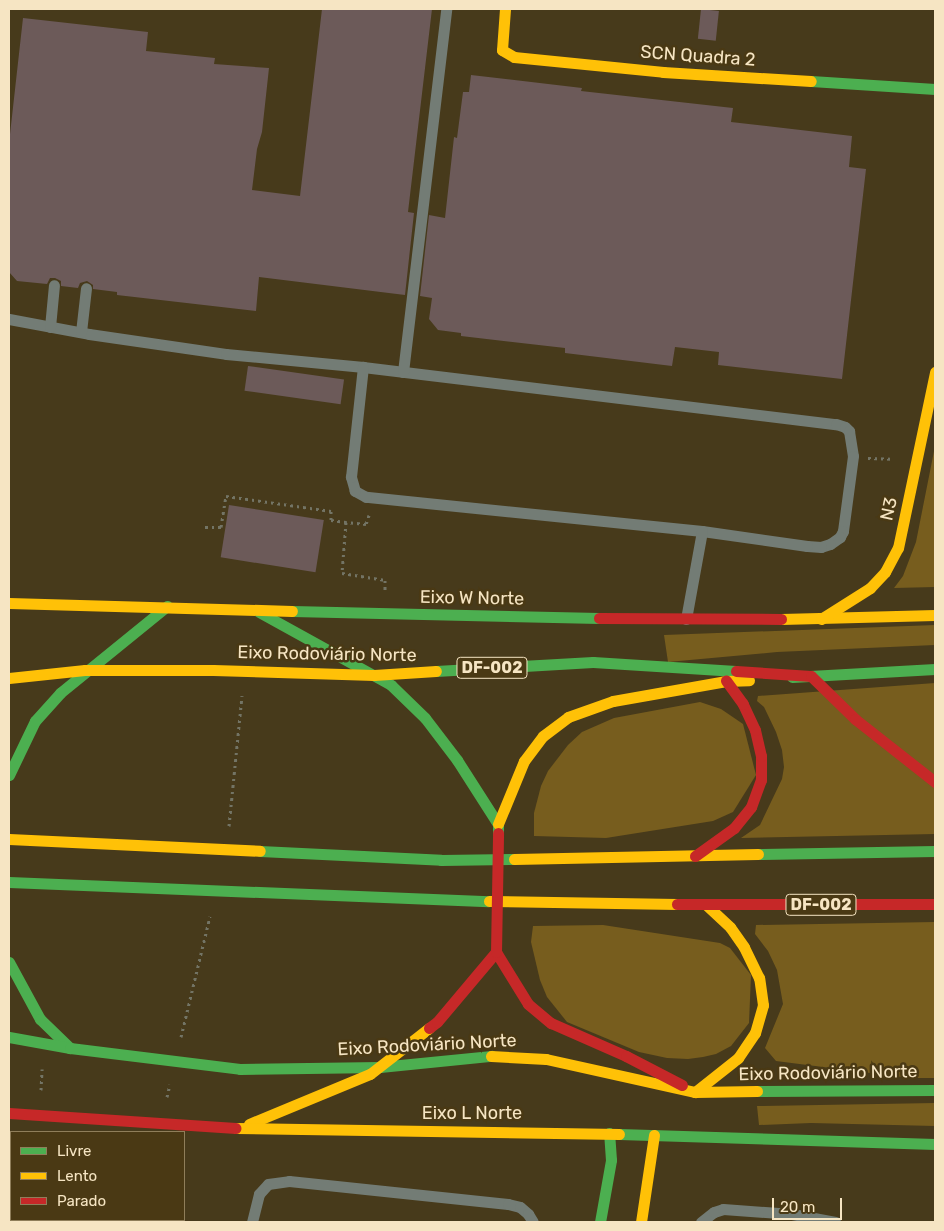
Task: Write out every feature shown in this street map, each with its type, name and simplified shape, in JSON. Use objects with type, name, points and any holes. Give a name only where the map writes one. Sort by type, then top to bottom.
[{"type":"main road","name":"SCN Quadra 2","points":[[505,9],[501,42],[502,50],[514,57],[663,72],[935,89]]},
{"type":"main road","name":"N3","points":[[821,619],[870,588],[885,572],[898,548],[935,372]]},
{"type":"main road","name":"Eixo W Norte","points":[[9,603],[167,606],[385,614],[686,618],[821,619],[935,615]]},
{"type":"main road","points":[[9,776],[35,721],[60,694],[85,670],[167,606]]},
{"type":"main road","points":[[254,609],[391,685],[425,718],[457,760],[498,826]]},
{"type":"main road","name":"Eixo Rodoviário Norte","points":[[9,678],[85,670],[213,670],[374,675],[593,662],[811,676]]},
{"type":"main road","points":[[706,906],[730,927],[744,947],[759,978],[763,1005],[755,1033],[738,1058],[695,1092],[626,1056],[552,1023],[528,1004],[496,952],[498,826],[524,761],[544,736],[568,718],[613,701],[726,681],[935,669]]},
{"type":"main road","points":[[811,676],[855,719],[935,782]]},
{"type":"main road","points":[[695,856],[734,828],[751,807],[762,780],[762,756],[755,730],[743,704],[726,681]]},
{"type":"main road","points":[[9,838],[441,860],[935,851]]},
{"type":"main road","name":"DF-002","points":[[9,882],[425,900],[706,906],[935,904]]},
{"type":"main road","points":[[240,1128],[370,1074],[438,1022],[496,952]]},
{"type":"main road","points":[[9,962],[40,1019],[70,1048]]},
{"type":"main road","name":"Eixo Rodoviário Norte","points":[[9,1037],[70,1048],[240,1068],[380,1067],[487,1056],[546,1059],[695,1092],[935,1090]]},
{"type":"main road","name":"Eixo L Norte","points":[[9,1113],[240,1128],[654,1134],[935,1144]]},
{"type":"main road","points":[[600,1222],[611,1160],[609,1133]]},
{"type":"main road","points":[[641,1222],[654,1134]]},
{"type":"lane","points":[[403,372],[446,9]]},
{"type":"lane","points":[[50,327],[54,285]]},
{"type":"lane","points":[[81,332],[86,288]]},
{"type":"lane","points":[[9,319],[226,354],[363,367],[845,426],[849,431],[853,456],[843,532],[840,537],[821,547],[807,546],[702,532],[376,498],[361,494],[356,491],[352,484],[363,367]]},
{"type":"lane","points":[[686,618],[702,532]]},
{"type":"lane","points":[[252,1222],[259,1194],[268,1184],[289,1181],[508,1204],[520,1207],[533,1222]]},
{"type":"lane","points":[[701,1222],[714,1212],[723,1209],[792,1214],[835,1222]]},
{"type":"path","points":[[205,526],[221,527],[226,496],[331,511],[331,520],[366,524],[376,498]]},
{"type":"path","points":[[346,522],[342,573],[384,580],[385,614]]},
{"type":"path","points":[[227,849],[242,693]]},
{"type":"path","points":[[165,1105],[215,891]]},
{"type":"path","points":[[39,1114],[44,1044]]},
{"type":"shaded area","points":[[935,446],[935,587],[894,588],[903,576],[916,542]]},
{"type":"shaded area","points":[[935,625],[935,645],[777,652],[668,662],[664,635]]},
{"type":"shaded area","points":[[935,683],[935,834],[741,838],[760,825],[782,779],[784,767],[782,750],[776,732],[764,707],[757,701],[758,696]]},
{"type":"shaded area","points":[[700,702],[721,709],[743,724],[756,775],[733,812],[713,821],[606,838],[534,836],[534,813],[541,786],[548,771],[568,745],[582,732],[614,718]]},
{"type":"shaded area","points":[[935,922],[935,1078],[909,1078],[776,1061],[765,1048],[783,1004],[777,970],[768,951],[755,934],[756,925]]},
{"type":"shaded area","points":[[603,925],[720,943],[730,948],[751,975],[749,1023],[731,1046],[716,1054],[703,1057],[688,1059],[667,1058],[639,1052],[567,1022],[547,997],[540,980],[531,942],[533,926]]},
{"type":"shaded area","points":[[935,1103],[935,1126],[811,1123],[759,1125],[757,1106]]},
{"type":"building","points":[[322,9],[432,9],[408,212],[414,213],[405,295],[259,277],[256,311],[117,295],[117,292],[93,289],[93,285],[87,281],[80,283],[78,288],[61,286],[61,281],[55,278],[50,278],[47,284],[17,281],[9,272],[9,143],[23,18],[148,32],[146,51],[215,58],[214,64],[269,68],[262,132],[257,149],[252,190],[300,196]]},
{"type":"building","points":[[701,9],[719,11],[716,41],[698,39]]},
{"type":"building","points":[[471,75],[582,88],[581,91],[733,108],[731,122],[852,136],[849,167],[866,169],[842,379],[718,365],[719,352],[675,347],[672,366],[565,353],[565,348],[461,336],[461,333],[438,330],[429,319],[432,298],[420,296],[429,215],[445,218],[454,137],[457,138],[463,92],[469,92]]},
{"type":"building","points":[[248,366],[344,379],[341,404],[245,391]]},
{"type":"building","points":[[229,505],[324,520],[316,572],[221,557]]},
{"type":"traffic: fast","points":[[811,81],[935,89]]},
{"type":"traffic: fast","points":[[9,775],[35,721],[60,693],[167,606]]},
{"type":"traffic: fast","points":[[292,611],[599,618]]},
{"type":"traffic: fast","points":[[259,612],[391,685],[425,718],[457,760],[498,824],[498,833]]},
{"type":"traffic: fast","points":[[436,671],[593,662],[736,671]]},
{"type":"traffic: fast","points":[[792,677],[935,669]]},
{"type":"traffic: fast","points":[[260,851],[441,860],[514,859]]},
{"type":"traffic: fast","points":[[758,854],[935,851]]},
{"type":"traffic: fast","points":[[9,882],[489,901]]},
{"type":"traffic: fast","points":[[9,962],[40,1019],[70,1048]]},
{"type":"traffic: fast","points":[[9,1037],[70,1048],[240,1069],[380,1067],[491,1056]]},
{"type":"traffic: fast","points":[[757,1091],[935,1090]]},
{"type":"traffic: fast","points":[[600,1222],[611,1160],[609,1133]]},
{"type":"traffic: fast","points":[[619,1134],[935,1144]]},
{"type":"traffic: slow","points":[[505,9],[502,50],[514,57],[663,72],[811,81]]},
{"type":"traffic: slow","points":[[821,619],[870,588],[885,572],[898,548],[935,372]]},
{"type":"traffic: slow","points":[[9,603],[292,611]]},
{"type":"traffic: slow","points":[[781,619],[935,615]]},
{"type":"traffic: slow","points":[[9,678],[85,670],[213,670],[374,675],[436,671]]},
{"type":"traffic: slow","points":[[498,824],[524,761],[543,736],[568,717],[613,701],[726,681],[749,680]]},
{"type":"traffic: slow","points":[[9,839],[260,851]]},
{"type":"traffic: slow","points":[[514,859],[758,854]]},
{"type":"traffic: slow","points":[[489,901],[677,904]]},
{"type":"traffic: slow","points":[[695,1092],[738,1058],[755,1033],[763,1005],[759,978],[744,947],[730,927],[706,905]]},
{"type":"traffic: slow","points":[[249,1124],[370,1074],[429,1028]]},
{"type":"traffic: slow","points":[[491,1056],[546,1059],[695,1092],[757,1091]]},
{"type":"traffic: slow","points":[[236,1128],[619,1134]]},
{"type":"traffic: slow","points":[[641,1222],[654,1135]]},
{"type":"traffic: jam","points":[[599,618],[781,619]]},
{"type":"traffic: jam","points":[[736,671],[811,676],[855,719],[935,782]]},
{"type":"traffic: jam","points":[[695,856],[734,828],[751,807],[761,780],[761,756],[755,730],[743,704],[726,681]]},
{"type":"traffic: jam","points":[[429,1028],[437,1022],[496,952],[498,833]]},
{"type":"traffic: jam","points":[[677,904],[935,904]]},
{"type":"traffic: jam","points":[[496,952],[528,1004],[551,1023],[626,1056],[682,1085]]},
{"type":"traffic: jam","points":[[9,1113],[236,1128]]}]
